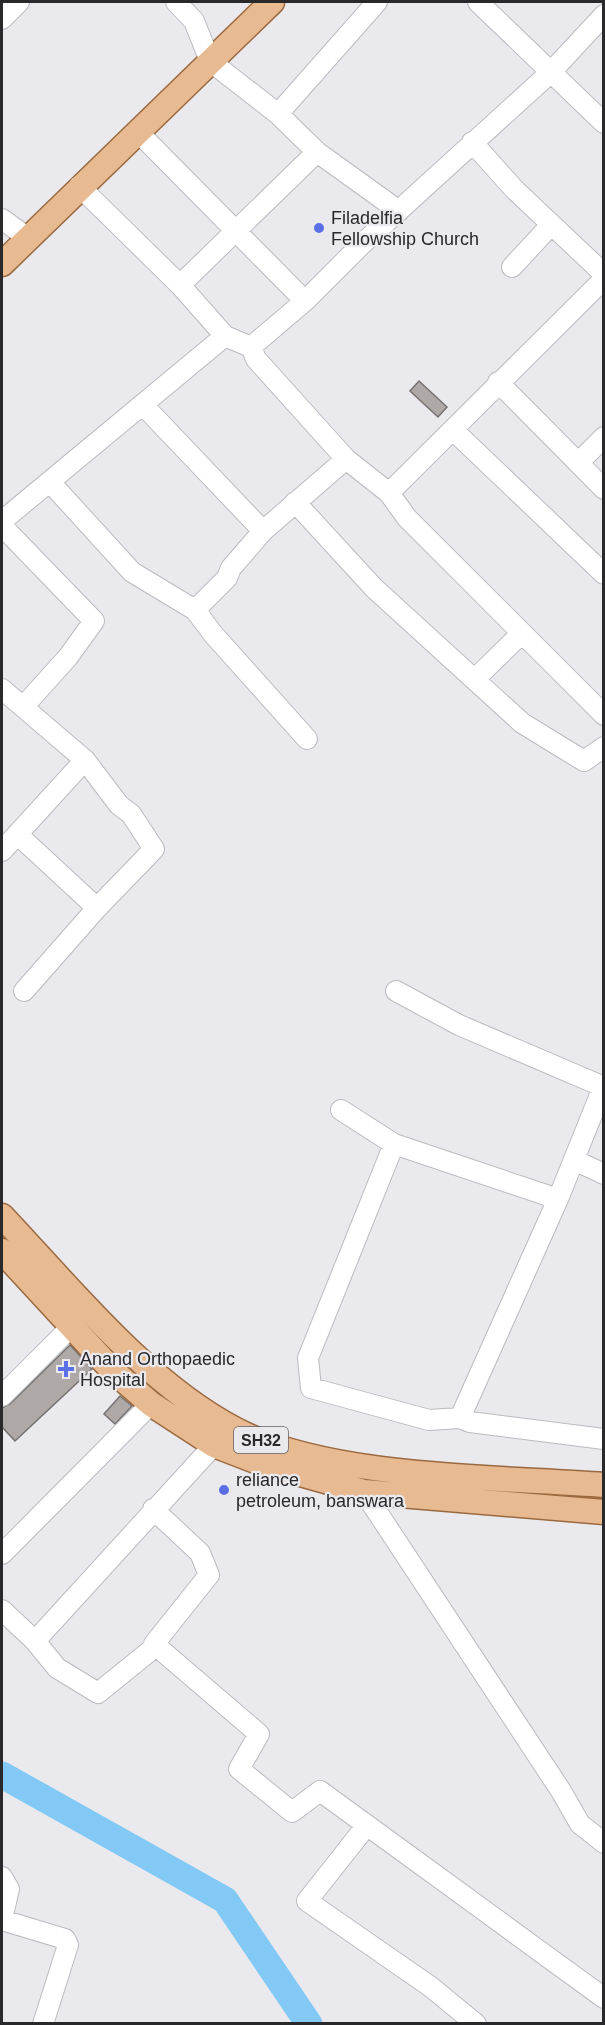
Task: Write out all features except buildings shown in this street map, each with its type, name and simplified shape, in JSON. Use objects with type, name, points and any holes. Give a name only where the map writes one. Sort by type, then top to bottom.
[{"type":"main road","points":[[2,264],[272,2]]},
{"type":"main road","name":"SH32","points":[[2,1216],[159,1377],[203,1410],[237,1431],[284,1448],[339,1462],[418,1472],[603,1485]]},
{"type":"main road","name":"SH32","points":[[2,1251],[112,1371],[151,1404],[214,1445],[258,1462],[364,1492],[603,1512]]},
{"type":"street","points":[[2,19],[19,2]]},
{"type":"street","points":[[176,2],[194,21],[210,61],[278,114],[317,152],[399,211]]},
{"type":"street","points":[[278,114],[376,2]]},
{"type":"street","points":[[478,2],[603,123]]},
{"type":"street","points":[[251,347],[305,301],[361,245],[551,72],[603,15]]},
{"type":"street","points":[[138,132],[305,301]]},
{"type":"street","points":[[472,142],[550,225],[603,274]]},
{"type":"street","points":[[180,285],[317,152]]},
{"type":"street","points":[[80,186],[180,285],[225,336],[251,347],[256,359],[346,459],[389,493],[407,518],[521,634],[532,641],[603,715]]},
{"type":"street","points":[[2,219],[28,238]]},
{"type":"street","points":[[512,267],[550,225]]},
{"type":"street","points":[[389,493],[603,279]]},
{"type":"street","points":[[2,521],[225,336]]},
{"type":"street","points":[[498,382],[603,489]]},
{"type":"street","points":[[143,405],[263,531]]},
{"type":"street","points":[[453,430],[603,574]]},
{"type":"street","points":[[579,462],[603,437]]},
{"type":"street","points":[[195,610],[227,578],[231,568],[263,531],[346,459]]},
{"type":"street","points":[[50,482],[132,572],[195,610],[213,634],[307,739]]},
{"type":"street","points":[[295,502],[374,588],[522,723],[584,761],[603,747]]},
{"type":"street","points":[[2,526],[94,621],[68,657],[24,706]]},
{"type":"street","points":[[475,679],[521,634]]},
{"type":"street","points":[[2,689],[85,760],[119,805],[131,814],[154,849],[97,908],[24,992]]},
{"type":"street","points":[[2,851],[85,760]]},
{"type":"street","points":[[17,834],[97,908]]},
{"type":"street","points":[[396,991],[459,1025],[603,1086],[558,1199],[460,1418]]},
{"type":"street","points":[[341,1110],[394,1144],[558,1199]]},
{"type":"street","points":[[394,1144],[308,1358],[311,1388],[429,1420],[460,1418],[470,1422],[603,1439]]},
{"type":"street","points":[[574,1161],[603,1174]]},
{"type":"street","points":[[2,1396],[72,1326]]},
{"type":"street","points":[[2,1554],[151,1404]]},
{"type":"street","points":[[36,1641],[153,1509],[214,1445]]},
{"type":"street","points":[[364,1492],[580,1824],[603,1843]]},
{"type":"street","points":[[153,1509],[200,1553],[210,1575],[154,1644],[259,1734],[240,1769],[292,1812],[320,1791],[603,1998]]},
{"type":"street","points":[[2,1610],[36,1641],[57,1668],[98,1694],[156,1646]]},
{"type":"street","points":[[367,1825],[307,1901],[430,1987],[476,2024]]},
{"type":"street","points":[[2,1877],[9,1889],[2,1920],[65,1940],[68,1945],[43,2024]]},
{"type":"waterway","points":[[2,1775],[225,1900],[309,2024]]},
{"type":"place","name":"Filadelfia Fellowship Church","points":[[319,228]]},
{"type":"place","name":"Anand Orthopaedic Hospital","points":[[66,1369]]},
{"type":"place","name":"reliance petroleum, banswara","points":[[224,1490]]}]
